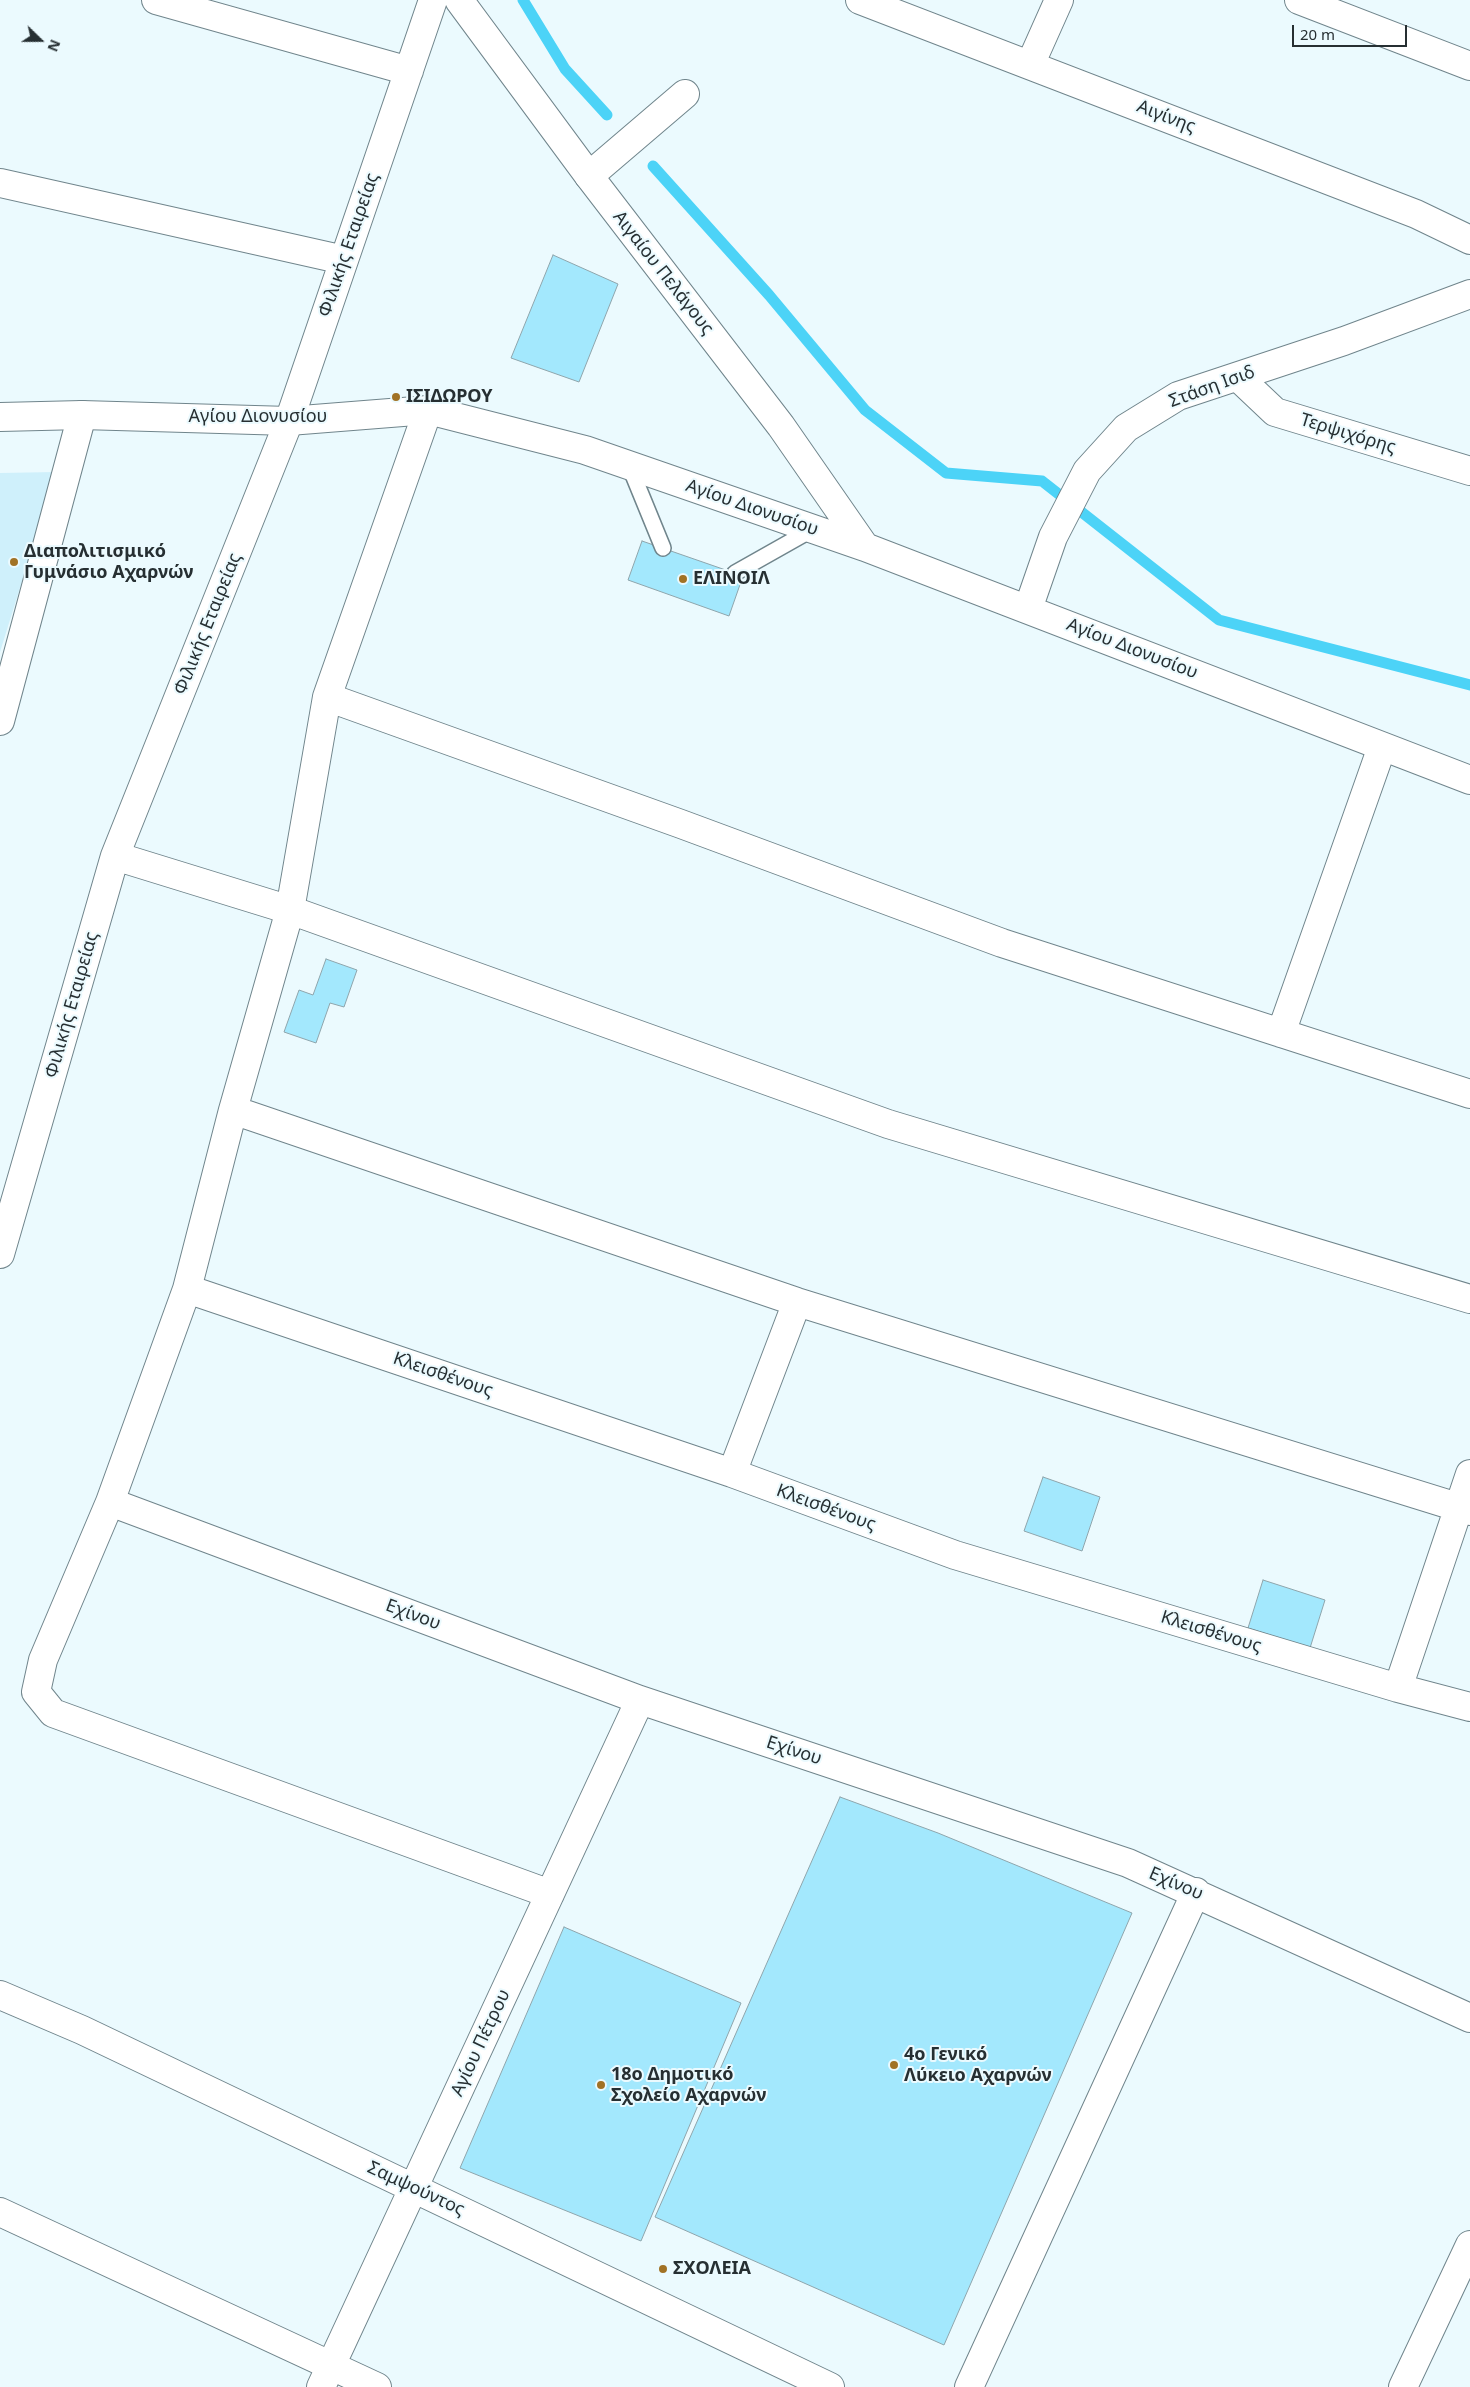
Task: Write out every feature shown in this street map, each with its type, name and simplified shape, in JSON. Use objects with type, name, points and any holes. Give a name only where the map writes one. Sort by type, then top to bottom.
[{"type":"street","points":[[156,0],[409,71]]},
{"type":"street","name":"Φιλικής Εταιρείας","points":[[0,1254],[115,856],[289,421],[433,0]]},
{"type":"street","name":"Αιγαίου Πελάγους","points":[[459,0],[589,176],[781,426],[865,547]]},
{"type":"street","name":"Αιγίνης","points":[[860,0],[1416,214],[1470,240]]},
{"type":"street","points":[[1030,65],[1059,0]]},
{"type":"street","points":[[1299,0],[1470,66]]},
{"type":"street","points":[[589,176],[685,94]]},
{"type":"street","points":[[0,183],[344,260]]},
{"type":"street","name":"Στάση Ισιδ","points":[[1028,609],[1053,537],[1086,471],[1126,428],[1178,396],[1344,341],[1470,294]]},
{"type":"street","name":"Τερψιχόρης","points":[[1238,376],[1275,412],[1470,472]]},
{"type":"street","points":[[428,410],[327,697],[290,910],[233,1110],[188,1289],[110,1502],[42,1660],[36,1692],[53,1713],[550,1894]]},
{"type":"street","name":"Αγίου Διονυσίου","points":[[0,417],[82,415],[289,421],[428,410],[585,450],[865,547],[1470,780]]},
{"type":"street","points":[[0,721],[82,415]]},
{"type":"street","points":[[327,697],[681,824],[1002,944],[1470,1094]]},
{"type":"street","points":[[1281,1033],[1382,747]]},
{"type":"street","points":[[115,856],[290,910],[888,1124],[1470,1299]]},
{"type":"street","points":[[233,1110],[797,1302],[1464,1510]]},
{"type":"street","name":"Κλεισθένους","points":[[188,1289],[732,1473],[955,1555],[1398,1688],[1470,1707]]},
{"type":"street","points":[[732,1473],[797,1302]]},
{"type":"street","points":[[1398,1688],[1464,1510],[1470,1474]]},
{"type":"street","name":"Εχίνου","points":[[110,1502],[640,1700],[1128,1862],[1470,2018]]},
{"type":"street","name":"Αγίου Πέτρου","points":[[326,2376],[640,1700]]},
{"type":"street","points":[[969,2387],[1196,1892]]},
{"type":"street","name":"Σαμψούντος","points":[[0,1995],[82,2030],[830,2387]]},
{"type":"street","points":[[0,2212],[326,2376],[377,2387]]},
{"type":"street","points":[[1402,2387],[1470,2245]]},
{"type":"lane","points":[[629,466],[664,548]]},
{"type":"lane","points":[[735,573],[813,529]]},
{"type":"shaded area","name":"Διαπολιτισμικό Γυμνάσιο Αχαρνών","points":[[56,472],[0,652],[0,473]]},
{"type":"building","points":[[553,255],[618,284],[579,382],[511,358]]},
{"type":"building","points":[[642,541],[743,576],[729,616],[628,580]]},
{"type":"building","points":[[326,959],[357,970],[344,1007],[330,1003],[316,1043],[284,1032],[299,990],[313,995]]},
{"type":"building","points":[[1043,1477],[1100,1497],[1082,1551],[1024,1531]]},
{"type":"building","points":[[1263,1580],[1325,1600],[1310,1648],[1248,1628]]},
{"type":"building","name":"4o Γενικό Λύκειο Αχαρνών","points":[[840,1797],[938,1833],[1132,1913],[944,2345],[655,2217]]},
{"type":"building","name":"18ο Δημοτικό Σχολείο Αχαρνών","points":[[564,1927],[741,2003],[641,2241],[460,2168]]},
{"type":"waterway","points":[[523,0],[565,69],[607,115]]},
{"type":"waterway","points":[[653,166],[769,295],[865,410],[946,473],[1042,481],[1219,620],[1470,685]]},
{"type":"place","name":"ΙΣΙΔΩΡΟΥ","points":[[396,397]]},
{"type":"place","name":"Διαπολιτισμικό Γυμνάσιο Αχαρνών","points":[[14,562]]},
{"type":"place","name":"ΕΛΙΝΟΙΛ","points":[[683,579]]},
{"type":"place","name":"4o Γενικό Λύκειο Αχαρνών","points":[[894,2065]]},
{"type":"place","name":"18ο Δημοτικό Σχολείο Αχαρνών","points":[[601,2085]]},
{"type":"place","name":"ΣΧΟΛΕΙΑ","points":[[663,2269]]}]
